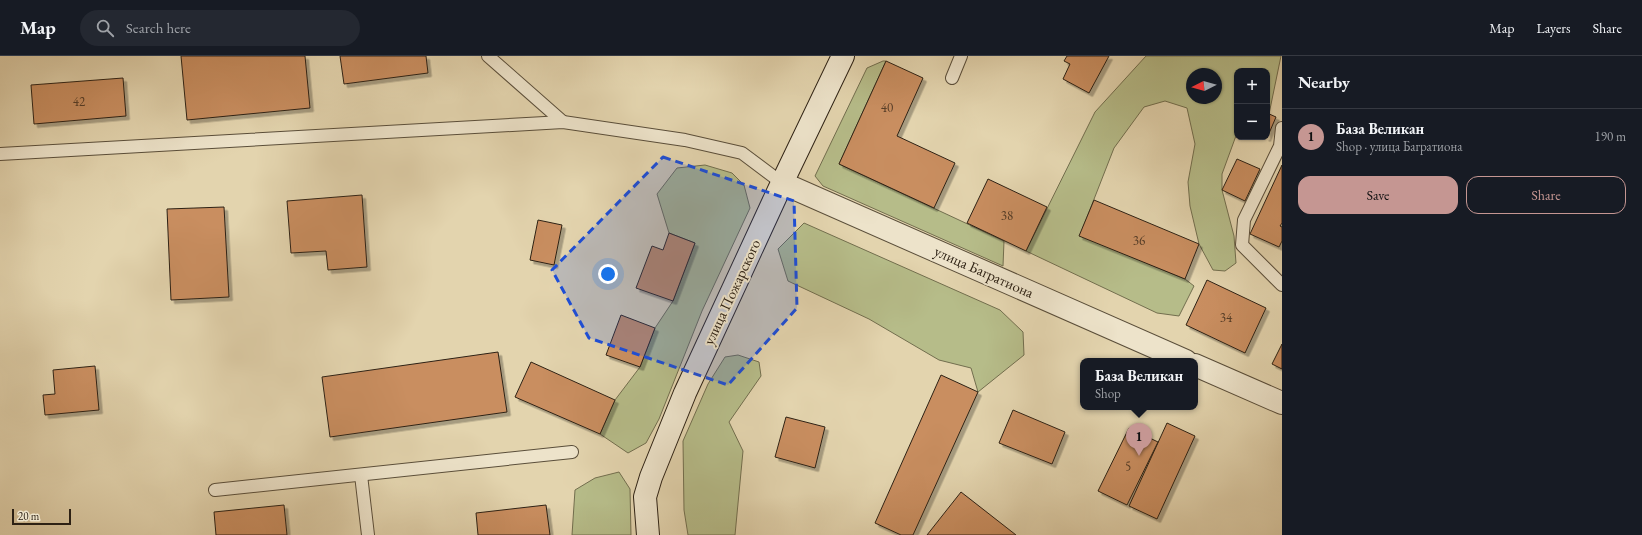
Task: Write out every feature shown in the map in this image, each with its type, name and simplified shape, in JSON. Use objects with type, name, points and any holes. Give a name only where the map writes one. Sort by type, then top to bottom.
[{"type":"street","name":"улица Пожарского","points":[[648,535],[645,497],[651,477],[685,393],[843,56]]},
{"type":"street","name":"улица Багратиона","points":[[782,184],[1179,358]]},
{"type":"street","points":[[1198,366],[1282,403]]},
{"type":"lane","points":[[488,56],[563,122]]},
{"type":"lane","points":[[952,78],[962,56]]},
{"type":"lane","points":[[0,154],[563,122],[685,140],[742,153],[782,184]]},
{"type":"lane","points":[[1282,128],[1280,146],[1244,220],[1242,244],[1282,285]]},
{"type":"lane","points":[[215,490],[361,476],[572,452]]},
{"type":"lane","points":[[361,476],[368,535]]},
{"type":"highlighted area","points":[[663,157],[794,201],[797,308],[728,385],[589,338],[552,270]]},
{"type":"green space","points":[[1146,56],[1281,56],[1270,109],[1270,68],[1234,68],[1234,140],[1222,174],[1222,190],[1234,236],[1236,263],[1225,271],[1213,270],[1199,244],[1190,206],[1188,182],[1195,144],[1187,108],[1165,101],[1144,107],[1114,148],[1080,235],[1185,279],[1194,286],[1179,316],[1157,313],[1026,251],[1095,112]]},
{"type":"green space","points":[[886,61],[839,164],[1004,241],[1003,266],[823,186],[815,176],[867,68]]},
{"type":"green space","points":[[705,165],[732,173],[744,185],[750,208],[702,311],[659,419],[646,443],[628,453],[600,434],[615,400],[640,367],[655,328],[673,301],[695,243],[669,233],[657,194],[677,168]]},
{"type":"green space","points":[[804,223],[1000,310],[1023,332],[1024,355],[978,392],[971,368],[939,360],[869,319],[788,281],[778,249]]},
{"type":"green space","points":[[738,355],[759,362],[761,376],[729,422],[743,451],[735,535],[688,535],[684,510],[683,441],[708,384],[725,357]]},
{"type":"green space","points":[[619,472],[630,489],[631,535],[572,535],[575,490],[595,478]]},
{"type":"building","points":[[181,56],[305,56],[310,108],[187,120]]},
{"type":"building","points":[[340,56],[426,56],[428,73],[344,84]]},
{"type":"building","points":[[1067,56],[1109,56],[1089,93],[1063,79],[1070,64],[1064,61]]},
{"type":"building","points":[[886,61],[923,78],[897,136],[955,163],[934,208],[839,164]]},
{"type":"building","points":[[123,78],[126,116],[34,124],[31,85]]},
{"type":"building","points":[[1270,114],[1276,117],[1270,131]]},
{"type":"building","points":[[1237,159],[1260,169],[1245,201],[1222,190]]},
{"type":"building","points":[[1282,165],[1282,223],[1280,226],[1282,227],[1282,241],[1279,247],[1250,234]]},
{"type":"building","points":[[988,179],[1047,207],[1026,251],[967,223]]},
{"type":"building","points":[[362,195],[367,267],[328,270],[326,251],[291,253],[287,201]]},
{"type":"building","points":[[1094,200],[1199,244],[1185,279],[1079,236]]},
{"type":"building","points":[[224,207],[229,297],[171,300],[167,209]]},
{"type":"building","points":[[538,220],[562,225],[554,265],[530,260]]},
{"type":"building","points":[[669,233],[695,243],[673,301],[636,288],[652,246],[663,250]]},
{"type":"building","points":[[1207,280],[1266,308],[1245,353],[1186,325]]},
{"type":"building","points":[[621,315],[655,328],[640,367],[606,355]]},
{"type":"building","points":[[1282,344],[1282,369],[1272,364]]},
{"type":"building","points":[[498,352],[507,412],[330,437],[322,377]]},
{"type":"building","points":[[531,362],[615,400],[600,434],[515,397]]},
{"type":"building","points":[[95,366],[99,410],[45,415],[43,395],[55,394],[53,370]]},
{"type":"building","points":[[941,375],[978,392],[913,535],[901,535],[875,523]]},
{"type":"building","points":[[1013,410],[1065,432],[1052,464],[999,443]]},
{"type":"building","points":[[786,417],[825,427],[815,468],[775,457]]},
{"type":"building","points":[[1167,423],[1195,436],[1157,519],[1129,506]]},
{"type":"building","points":[[1129,428],[1158,442],[1127,505],[1098,491]]},
{"type":"building","points":[[961,492],[1016,535],[927,535]]},
{"type":"building","points":[[284,505],[287,535],[216,535],[214,512]]},
{"type":"building","points":[[546,505],[550,535],[478,535],[476,513]]},
{"type":"place","name":"База Великан","points":[[1139,456]]}]
